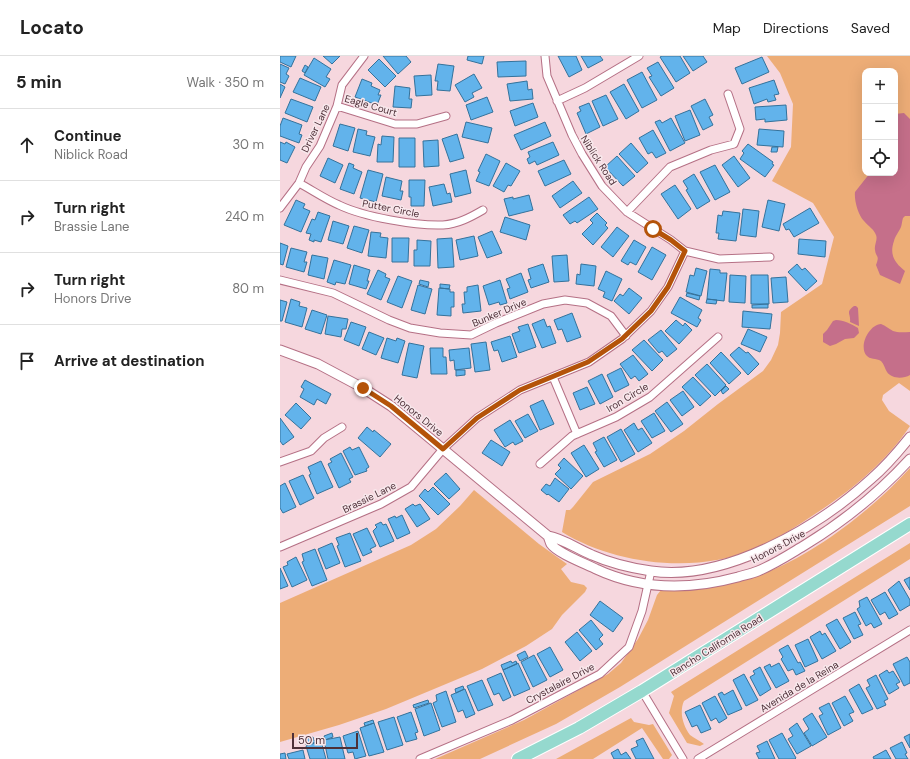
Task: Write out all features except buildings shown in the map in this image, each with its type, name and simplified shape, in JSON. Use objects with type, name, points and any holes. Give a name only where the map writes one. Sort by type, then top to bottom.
[{"type":"main road","name":"Rancho California Road","points":[[518,759],[579,728],[642,691],[910,524]]},
{"type":"street","name":"Driver Lane","points":[[280,208],[299,183],[306,168],[320,146],[337,106],[342,85],[364,56]]},
{"type":"street","name":"Niblick Road","points":[[545,56],[547,76],[557,102],[582,154],[602,186],[627,212],[671,240],[685,251],[719,259],[770,257]]},
{"type":"street","points":[[557,102],[585,88],[639,56]]},
{"type":"street","points":[[627,212],[670,168],[711,150],[734,144],[740,129],[728,94]]},
{"type":"street","name":"Eagle Court","points":[[337,106],[395,124],[417,124],[446,116]]},
{"type":"street","name":"Putter Circle","points":[[299,183],[340,206],[375,217],[420,224],[444,225],[463,221],[483,210]]},
{"type":"street","name":"Brassie Lane","points":[[280,547],[381,504],[411,487],[443,449],[477,418],[520,390],[588,362],[626,336],[651,311],[668,287],[685,251]]},
{"type":"street","name":"Bunker Drive","points":[[280,280],[333,293],[389,320],[410,328],[440,333],[471,335],[543,304],[565,300],[587,302],[611,316],[626,336]]},
{"type":"street","name":"Iron Circle","points":[[540,464],[572,436],[616,417],[650,397],[718,337]]},
{"type":"street","name":"Honors Drive","points":[[280,350],[318,364],[363,388],[391,406],[548,536],[556,538],[593,556],[625,566],[651,571],[696,571],[740,559],[773,546],[813,522],[852,495],[872,479],[910,437]]},
{"type":"street","points":[[553,377],[577,434]]},
{"type":"street","points":[[280,462],[310,451],[324,438],[342,427]]},
{"type":"street","name":"Honors Drive","points":[[548,536],[551,545],[562,553],[607,574],[648,585],[686,586],[721,582],[758,571],[784,558],[817,538],[863,505],[889,482],[910,459]]},
{"type":"street","name":"Crystalaire Drive","points":[[420,759],[512,720],[600,674],[629,647],[642,611],[651,571]]},
{"type":"street","name":"Avenida de la Reina","points":[[698,759],[910,630]]},
{"type":"street","points":[[642,691],[683,759]]},
{"type":"shaded area","points":[[767,56],[910,56],[910,391],[899,383],[883,395],[882,400],[889,411],[910,426],[901,439],[879,464],[855,486],[801,524],[755,549],[732,557],[708,562],[682,563],[657,562],[631,558],[607,552],[583,543],[562,532],[566,510],[570,510],[573,507],[593,482],[650,454],[684,431],[763,371],[771,360],[778,345],[781,312],[822,284],[834,237],[813,203],[772,181],[791,147],[793,104],[780,73]]},
{"type":"shaded area","points":[[904,113],[910,119],[910,216],[905,216],[903,218],[892,250],[896,262],[905,271],[900,284],[880,275],[876,265],[878,258],[875,253],[877,239],[876,235],[860,215],[855,199],[855,192],[868,176],[898,176],[898,114]]},
{"type":"shaded area","points":[[854,306],[858,308],[859,326],[850,322],[849,312]]},
{"type":"shaded area","points":[[833,321],[845,321],[858,328],[859,333],[854,338],[845,339],[830,346],[823,342],[823,334]]},
{"type":"shaded area","points":[[881,324],[895,332],[910,332],[910,375],[901,378],[892,376],[887,372],[881,361],[869,358],[866,355],[864,346],[866,336],[873,328]]},
{"type":"shaded area","points":[[910,468],[910,506],[620,687],[556,724],[480,759],[435,759],[524,720],[608,674],[621,663],[638,639],[648,620],[657,595],[661,590],[719,586],[762,574],[786,564],[809,551],[854,520],[875,503]]},
{"type":"shaded area","points":[[474,490],[539,544],[567,564],[561,569],[571,582],[584,585],[587,588],[585,592],[562,615],[552,629],[526,646],[482,669],[386,709],[339,725],[280,742],[280,603],[411,545],[436,529]]},
{"type":"shaded area","points":[[910,543],[910,559],[684,701],[682,719],[685,727],[690,735],[704,744],[700,746],[687,743],[669,713],[674,696],[671,692]]},
{"type":"shaded area","points":[[631,718],[634,722],[649,725],[653,724],[672,755],[669,759],[663,759],[642,728],[593,759],[556,759]]},
{"type":"route","points":[[363,388],[391,406],[443,449],[477,418],[520,390],[588,362],[622,339],[651,311],[668,287],[685,251],[653,229]]}]
